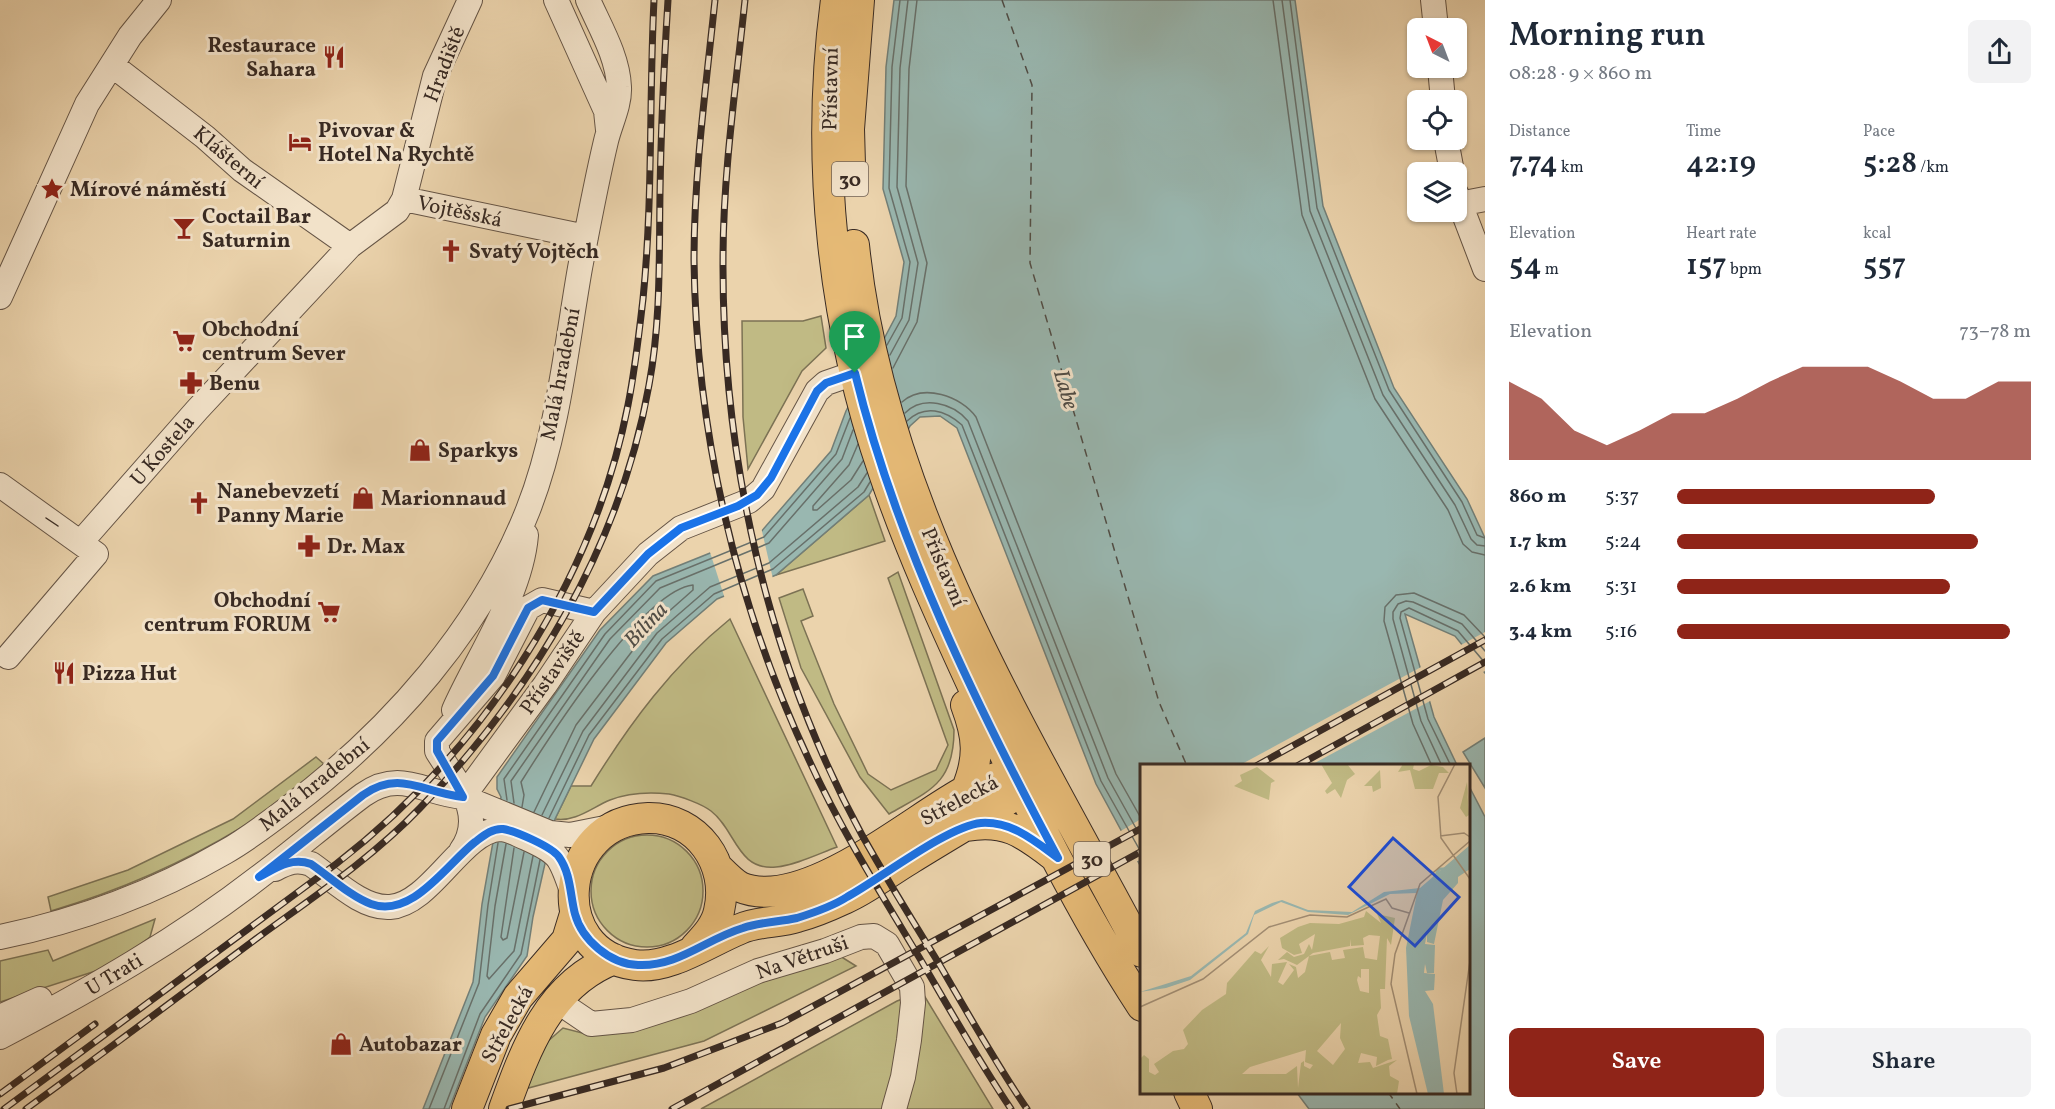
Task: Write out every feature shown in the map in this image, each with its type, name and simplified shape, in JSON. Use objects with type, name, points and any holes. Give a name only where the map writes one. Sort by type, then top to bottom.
[{"type":"main road","name":"Přístavní","points":[[836,0],[828,83],[829,197],[837,275],[862,372],[883,472],[931,596],[1025,776]]},
{"type":"main road","name":"Přístavní","points":[[859,0],[849,129],[850,202],[857,270],[862,372],[898,446],[940,565],[1025,776]]},
{"type":"main road","points":[[931,596],[977,739],[973,776],[966,790]]},
{"type":"main road","name":"Střelecká","points":[[467,1109],[502,1025],[518,997],[567,940],[574,904],[574,880],[582,856],[590,844],[615,825],[637,819],[674,821],[702,840],[719,869],[739,886],[761,892],[779,891],[810,882],[854,862],[966,790],[1025,776]]},
{"type":"main road","name":"Střelecká","points":[[574,904],[583,932],[597,947],[614,959],[634,965],[656,966],[677,960],[695,948],[744,927],[798,917],[845,899],[964,826],[1025,776]]},
{"type":"main road","name":"30","points":[[1025,776],[1058,858],[1106,951],[1140,1003]]},
{"type":"main road","name":"30","points":[[1025,776],[1140,949]]},
{"type":"main road","points":[[964,826],[999,824],[1031,838],[1058,858]]},
{"type":"main road","name":"Střelecká","points":[[695,948],[710,932],[719,912],[722,891],[719,869]]},
{"type":"main road","name":"Střelecká","points":[[504,1109],[524,1055],[557,1001],[590,968],[614,959]]},
{"type":"main road","points":[[1190,1094],[1197,1109]]},
{"type":"main road","points":[[1205,1094],[1208,1109]]},
{"type":"street","points":[[0,297],[87,104],[130,36],[159,0]]},
{"type":"street","name":"Hradiště","points":[[350,246],[397,211],[404,199],[435,76],[471,0]]},
{"type":"street","points":[[556,0],[606,111],[608,130]]},
{"type":"street","name":"Malá hradební","points":[[0,937],[80,916],[167,883],[228,851],[324,781],[365,744],[434,668],[484,596],[528,509],[551,430],[586,237],[619,88],[615,63],[588,0]]},
{"type":"street","points":[[1433,0],[1435,18]]},
{"type":"street","name":"Klášterní","points":[[111,65],[205,136],[242,170],[350,246]]},
{"type":"street","name":"Vojtěšská","points":[[404,199],[586,237]]},
{"type":"street","points":[[1467,199],[1485,199]]},
{"type":"street","points":[[1467,222],[1485,269]]},
{"type":"street","name":"U Kostela","points":[[81,542],[197,410],[350,246]]},
{"type":"street","name":"Přístaviště","points":[[463,797],[545,685],[594,612],[648,554],[681,528],[738,506],[757,495],[771,478],[817,391],[826,383],[862,372]]},
{"type":"street","points":[[0,485],[96,554],[8,657]]},
{"type":"street","name":"Malá hradební","points":[[442,734],[495,628],[516,576],[525,545],[528,509]]},
{"type":"street","points":[[460,854],[471,835],[472,811],[437,751],[442,734],[493,676],[524,613],[532,604],[550,600],[594,612]]},
{"type":"street","name":"Malá hradební","points":[[150,952],[259,877],[372,789],[392,782],[404,782],[446,795],[463,797]]},
{"type":"street","points":[[463,797],[504,829],[548,840],[615,825]]},
{"type":"street","points":[[259,877],[282,865],[302,861],[311,864],[366,902],[390,907],[399,905],[421,891],[495,821]]},
{"type":"street","points":[[548,840],[561,861],[574,904]]},
{"type":"street","name":"Na Větruši","points":[[557,1001],[591,1024],[632,1020],[691,1000],[758,972],[861,937],[874,936],[887,944],[912,987],[913,1003],[909,1040],[903,1077],[894,1109]]},
{"type":"street","name":"U Trati","points":[[0,1017],[150,952]]},
{"type":"street","name":"U Trati","points":[[0,1037],[79,995],[150,952]]},
{"type":"shaded area","points":[[821,316],[826,348],[802,371],[748,469],[743,417],[742,321],[803,321]]},
{"type":"shaded area","points":[[869,495],[885,541],[776,575]]},
{"type":"shaded area","points":[[898,572],[954,730],[953,748],[944,774],[927,792],[889,814],[860,777],[801,668],[779,598],[803,589],[813,616],[801,621],[834,704],[868,774],[891,790],[936,770],[948,745],[888,578]]},
{"type":"shaded area","points":[[730,619],[837,847],[791,864],[763,867],[753,863],[745,856],[711,811],[669,794],[632,794],[610,800],[577,816],[555,819],[571,786],[591,786],[653,696],[689,656]]},
{"type":"shaded area","points":[[316,757],[325,765],[286,797],[244,826],[150,875],[51,911],[48,897],[128,870],[233,819]]},
{"type":"shaded area","points":[[647,835],[669,839],[687,851],[699,869],[703,891],[699,913],[687,931],[669,943],[647,947],[625,943],[607,931],[595,913],[591,891],[595,869],[607,851],[625,839]]},
{"type":"shaded area","points":[[155,919],[150,937],[111,966],[0,1002],[0,961],[48,950],[53,961]]},
{"type":"shaded area","points":[[840,956],[856,966],[704,1041],[521,1090],[547,1042],[563,1028],[590,1035],[610,1033]]},
{"type":"shaded area","points":[[922,992],[993,1109],[701,1109],[897,1001]]},
{"type":"water","points":[[894,0],[1295,0],[1323,206],[1394,388],[1467,499],[1485,538],[1485,673],[1455,636],[1405,614],[1434,717],[1457,764],[1140,764],[1140,865],[1096,784],[957,428],[940,416],[920,417],[910,426],[869,495],[776,575],[717,599],[666,643],[594,739],[555,819],[533,917],[527,956],[485,1017],[449,1109],[423,1109],[473,982],[482,904],[501,797],[497,789],[497,777],[600,630],[653,576],[760,533],[831,451],[846,411],[896,316],[904,262],[883,189],[886,67]]},
{"type":"water","points":[[1485,738],[1485,788],[1463,752]]},
{"type":"water","points":[[1470,788],[1485,817],[1485,1109],[1309,1109],[1298,1094],[1470,1094]]},
{"type":"pier","points":[[761,527],[773,579],[725,599],[709,549]]},
{"type":"pier","points":[[1485,632],[1485,671],[1481,673],[1459,646]]},
{"type":"pier","points":[[1423,666],[1432,700],[1313,764],[1242,764]]},
{"type":"pier","points":[[1140,820],[1140,860],[1136,862],[1119,832]]},
{"type":"ferry route","points":[[1002,0],[1032,85],[1030,263],[1159,702],[1186,764]]},
{"type":"ferry route","points":[[1389,1094],[1400,1109]]},
{"type":"tram line","points":[[46,518],[58,526]]},
{"type":"railway","points":[[4,1109],[336,864],[388,820],[437,771],[482,717],[523,660],[558,600],[588,537],[611,472],[628,405],[646,262],[654,0]]},
{"type":"railway","points":[[26,1109],[345,874],[402,826],[461,763],[499,715],[534,665],[566,613],[594,559],[617,502],[636,444],[653,361],[659,265],[662,120],[668,0]]},
{"type":"railway","points":[[715,0],[701,130],[694,260],[697,325],[712,453],[741,579],[783,701],[821,785],[875,884],[975,1053],[1011,1109]]},
{"type":"railway","points":[[745,0],[728,162],[723,260],[725,334],[731,409],[741,483],[756,556],[776,628],[800,699],[829,768],[880,867],[992,1055],[1027,1109]]},
{"type":"railway","points":[[1260,764],[1485,640]]},
{"type":"railway","points":[[1301,764],[1485,662]]},
{"type":"railway","points":[[509,1109],[664,1068],[782,1023],[1140,829]]},
{"type":"railway","points":[[672,1109],[1140,852]]},
{"type":"railway","points":[[0,1094],[95,1024]]},
{"type":"place","name":"Restaurace Sahara","points":[[334,57]]},
{"type":"place","name":"Pivovar & Hotel Na Rychtě","points":[[300,142]]},
{"type":"place","name":"Mírové náměstí","points":[[52,189]]},
{"type":"place","name":"Coctail Bar Saturnin","points":[[184,228]]},
{"type":"place","name":"Svatý Vojtěch","points":[[451,251]]},
{"type":"place","name":"Obchodní centrum Sever","points":[[184,341]]},
{"type":"place","name":"Benu","points":[[191,383]]},
{"type":"place","name":"Sparkys","points":[[420,450]]},
{"type":"place","name":"Marionnaud","points":[[363,498]]},
{"type":"place","name":"Nanebevzetí Panny Marie","points":[[199,503]]},
{"type":"place","name":"Dr. Max","points":[[309,546]]},
{"type":"place","name":"Obchodní centrum FORUM","points":[[329,612]]},
{"type":"place","name":"Pizza Hut","points":[[64,673]]},
{"type":"place","name":"Autobazar","points":[[341,1044]]},
{"type":"route","points":[[855,373],[883,472],[914,556],[1022,791],[1058,858],[1031,838],[999,824],[982,823],[964,826],[845,899],[798,917],[744,927],[695,948],[677,960],[656,966],[634,965],[614,959],[597,947],[583,932],[575,914],[573,894],[558,855],[546,847],[504,829],[486,834],[460,854],[421,891],[409,900],[390,907],[380,907],[366,902],[311,864],[302,861],[282,865],[259,877],[363,795],[382,785],[404,782],[446,795],[463,797],[437,751],[437,741],[493,676],[528,608],[542,600],[550,600],[594,612],[648,554],[681,528],[749,501],[763,489],[771,478],[807,405],[817,391],[826,383],[855,373]]},
{"type":"water label","name":"Labe","points":[[1067,389]]},
{"type":"water label","name":"Bílina","points":[[645,624]]}]
